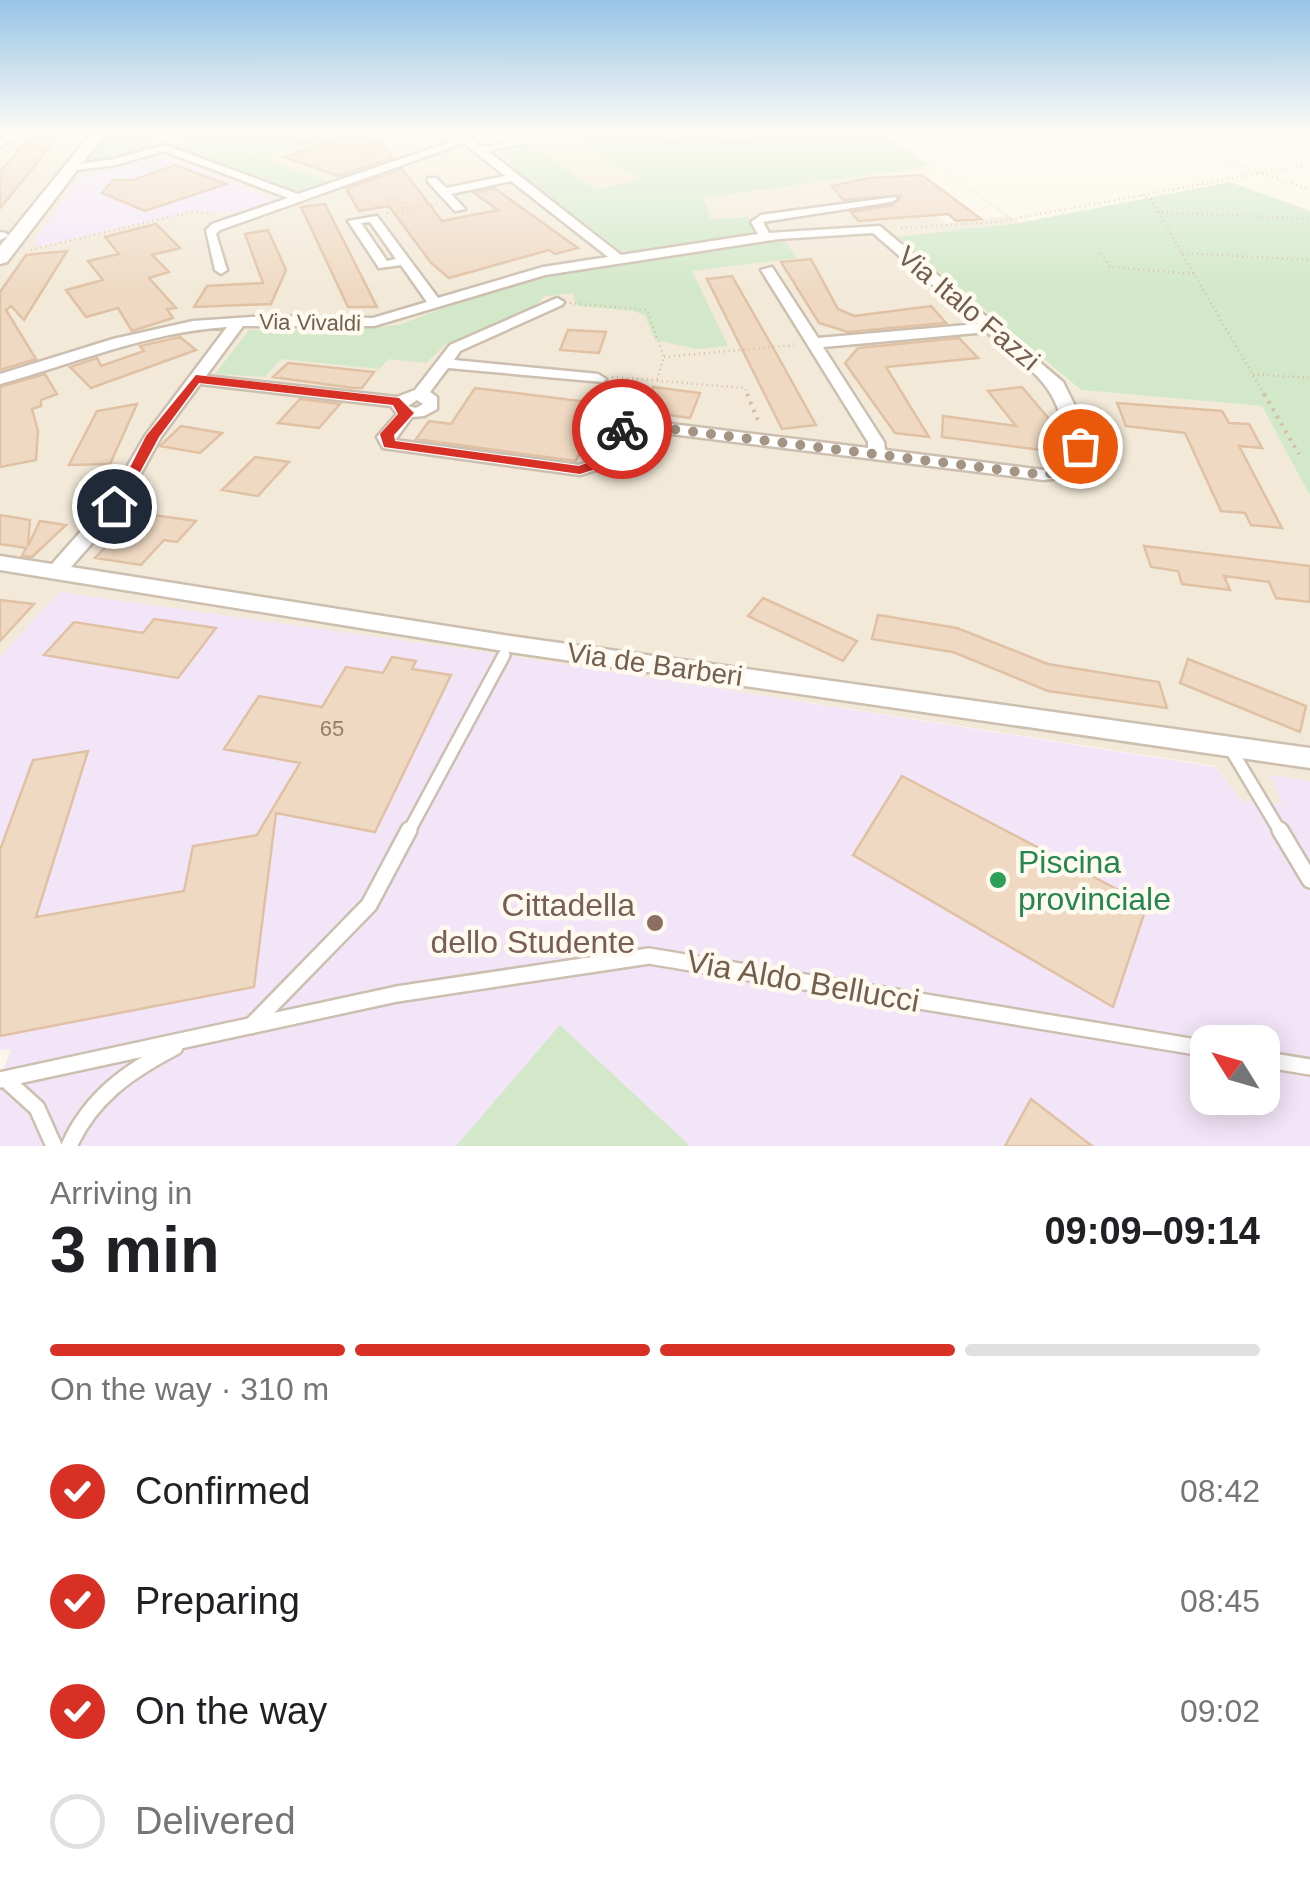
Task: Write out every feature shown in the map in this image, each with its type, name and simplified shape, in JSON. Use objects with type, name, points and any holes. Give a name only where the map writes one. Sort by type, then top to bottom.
[{"type":"main road","points":[[1,237],[41,184]]},
{"type":"main road","points":[[8,256],[57,184]]},
{"type":"street","points":[[263,184],[298,198]]},
{"type":"street","points":[[221,270],[210,234],[247,216],[337,184]]},
{"type":"street","points":[[436,184],[451,201],[494,184]]},
{"type":"street","points":[[523,184],[619,260]]},
{"type":"street","points":[[766,237],[757,222],[760,218],[891,199]]},
{"type":"street","points":[[373,218],[354,221],[384,265],[404,261],[436,305]]},
{"type":"street","name":"Via Vivaldi","points":[[0,379],[118,342],[193,324],[360,324],[390,320],[518,277],[766,237],[876,229]]},
{"type":"street","name":"Via Italo Fazzi","points":[[403,408],[387,434],[389,444],[580,470],[606,461],[620,430],[632,425],[1044,475],[1077,466],[1080,446],[1072,416],[1057,385],[876,229]]},
{"type":"street","points":[[767,270],[876,442],[877,454]]},
{"type":"street","points":[[420,395],[455,348],[558,302]]},
{"type":"street","points":[[58,571],[114,506],[153,436],[238,321]]},
{"type":"street","points":[[816,342],[991,327]]},
{"type":"street","points":[[442,363],[598,379]]},
{"type":"street","points":[[420,395],[472,366]]},
{"type":"street","points":[[196,379],[403,408],[431,406],[432,400],[420,395]]},
{"type":"street","name":"Via de Barberi","points":[[0,563],[507,649],[1310,758]]},
{"type":"lane","points":[[250,1026],[370,906],[507,649]]},
{"type":"lane","points":[[1229,746],[1310,880]]},
{"type":"lane","name":"Via Aldo Bellucci","points":[[2,1080],[397,994],[572,964],[649,956],[1190,1047]]},
{"type":"lane","points":[[69,1146],[88,1109],[106,1091],[134,1068],[189,1039]]},
{"type":"lane","points":[[1280,1062],[1310,1067]]},
{"type":"lane","points":[[2,1080],[32,1099],[46,1120],[54,1146]]},
{"type":"path","points":[[876,229],[996,222],[1188,184]]},
{"type":"path","points":[[1133,194],[1150,198],[1299,454]]},
{"type":"path","points":[[388,200],[400,200],[406,209]]},
{"type":"path","points":[[373,218],[451,201]]},
{"type":"path","points":[[8,256],[191,212],[247,216]]},
{"type":"path","points":[[1157,212],[1310,219]]},
{"type":"path","points":[[1102,253],[1110,266],[1120,269],[1194,274]]},
{"type":"path","points":[[1182,254],[1310,260]]},
{"type":"path","points":[[558,302],[646,310],[664,357],[657,380]]},
{"type":"path","points":[[664,357],[816,342]]},
{"type":"path","points":[[1253,374],[1310,378]]},
{"type":"path","points":[[598,379],[619,376],[744,388],[766,441]]},
{"type":"shaded area","points":[[0,184],[555,184],[573,214],[619,250],[753,233],[747,217],[711,219],[702,198],[786,184],[887,184],[918,211],[935,211],[946,224],[1006,216],[964,184],[1019,223],[898,238],[1080,390],[1262,406],[1310,496],[1310,781],[1270,775],[1284,804],[1242,801],[1216,766],[268,622],[0,681]]},
{"type":"shaded area","points":[[74,184],[238,184],[275,199],[236,213],[191,211],[38,247],[35,240]]},
{"type":"shaded area","points":[[589,184],[620,184],[597,190]]},
{"type":"shaded area","name":"Cittadella dello Studente","points":[[59,592],[492,653],[1216,767],[1242,801],[1283,804],[1269,775],[1310,781],[1310,1146],[0,1146],[0,1079],[11,1049],[0,1050],[0,657]]},
{"type":"green space","points":[[275,184],[322,184],[298,193]]},
{"type":"green space","points":[[535,184],[589,184],[597,190],[619,184],[799,184],[703,198],[711,219],[748,217],[754,233],[627,252],[619,250]]},
{"type":"green space","points":[[1217,184],[1237,184],[1310,211],[1310,496],[1262,406],[1081,390],[897,237],[1019,223]]},
{"type":"green space","points":[[785,241],[797,258],[692,271],[728,346],[698,349],[655,340],[645,316],[635,311],[577,306],[573,293],[545,296],[535,306],[445,345],[426,363],[389,359],[379,369],[281,359],[265,377],[215,374],[249,330],[343,331],[399,325],[493,289],[548,276]]},
{"type":"green space","points":[[560,1025],[690,1146],[456,1146]]},
{"type":"building","points":[[0,184],[19,184],[0,208]]},
{"type":"building","points":[[109,184],[225,184],[145,211],[102,193]]},
{"type":"building","points":[[359,184],[414,184],[442,221],[498,210],[474,193],[494,188],[578,248],[555,254],[549,250],[449,278],[431,263],[389,206],[359,211],[346,189]]},
{"type":"building","points":[[935,184],[981,219],[956,221],[948,214],[858,221],[851,212],[893,205],[900,196],[843,200],[832,186]]},
{"type":"building","points":[[325,204],[377,307],[348,307],[301,207]]},
{"type":"building","points":[[156,224],[180,248],[152,255],[169,272],[149,278],[176,308],[167,309],[173,318],[132,331],[118,308],[86,317],[66,290],[103,280],[88,261],[119,254],[105,237]]},
{"type":"building","points":[[268,230],[286,270],[271,304],[194,307],[207,286],[263,283],[245,234]]},
{"type":"building","points":[[67,251],[24,320],[11,306],[6,310],[36,359],[0,370],[0,292],[26,255]]},
{"type":"building","points":[[811,259],[838,309],[854,316],[931,306],[946,323],[848,332],[819,323],[781,262]]},
{"type":"building","points":[[732,276],[816,425],[782,429],[707,279]]},
{"type":"building","points":[[568,330],[606,332],[599,353],[560,350]]},
{"type":"building","points":[[180,337],[196,350],[91,388],[70,367],[97,358],[101,366],[144,351],[140,346]]},
{"type":"building","points":[[959,338],[978,358],[886,367],[929,437],[895,433],[845,363],[858,348]]},
{"type":"building","points":[[288,363],[374,372],[362,388],[273,377]]},
{"type":"building","points":[[45,374],[57,394],[41,400],[41,406],[32,409],[38,431],[36,460],[0,467],[0,387]]},
{"type":"building","points":[[653,387],[700,393],[690,418],[642,411]]},
{"type":"building","points":[[1022,387],[1060,432],[1063,453],[942,437],[943,416],[1016,426],[988,391]]},
{"type":"building","points":[[475,388],[596,403],[578,440],[585,441],[576,461],[416,439],[429,421],[451,424]]},
{"type":"building","points":[[300,399],[340,404],[319,428],[278,423]]},
{"type":"building","points":[[1117,403],[1222,411],[1229,423],[1249,424],[1262,448],[1239,446],[1282,528],[1251,525],[1245,513],[1221,511],[1185,433],[1126,426]]},
{"type":"building","points":[[137,404],[110,464],[69,465],[97,411]]},
{"type":"building","points":[[181,426],[222,433],[200,453],[160,446]]},
{"type":"building","points":[[255,457],[289,462],[258,496],[222,490]]},
{"type":"building","points":[[139,513],[196,521],[177,542],[164,540],[141,565],[95,558]]},
{"type":"building","points":[[0,515],[30,520],[28,546],[40,521],[66,525],[32,557],[22,556],[26,548],[0,544]]},
{"type":"building","points":[[1144,546],[1310,566],[1310,602],[1276,598],[1269,582],[1224,576],[1230,590],[1182,584],[1178,571],[1151,567]]},
{"type":"building","points":[[763,598],[857,641],[843,661],[748,616]]},
{"type":"building","points":[[0,600],[34,604],[0,641]]},
{"type":"building","points":[[878,615],[957,628],[1048,664],[1159,682],[1167,708],[1048,691],[953,652],[872,639]]},
{"type":"building","points":[[154,619],[216,628],[178,678],[44,655],[74,622],[143,633]]},
{"type":"building","points":[[392,657],[416,661],[412,669],[451,675],[375,832],[276,813],[254,987],[0,1036],[0,850],[33,760],[88,751],[36,917],[184,891],[193,846],[257,835],[300,763],[224,749],[259,696],[322,707],[346,667],[383,673]]},
{"type":"building","points":[[1188,659],[1306,706],[1300,732],[1180,683]]},
{"type":"building","name":"Piscina provinciale","points":[[902,776],[1147,905],[1113,1007],[853,855]]},
{"type":"building","points":[[1031,1099],[1092,1146],[1005,1146]]},
{"type":"way so far","points":[[622,429],[638,425],[1044,475],[1068,472],[1077,466],[1080,446]]},
{"type":"place","name":"Piscina provinciale","points":[[998,880]]},
{"type":"place","name":"Cittadella dello Studente","points":[[655,923]]},
{"type":"route","points":[[114,506],[153,436],[196,379],[399,402],[400,410],[407,413],[385,440],[394,446],[580,470],[606,461],[622,429]]}]
